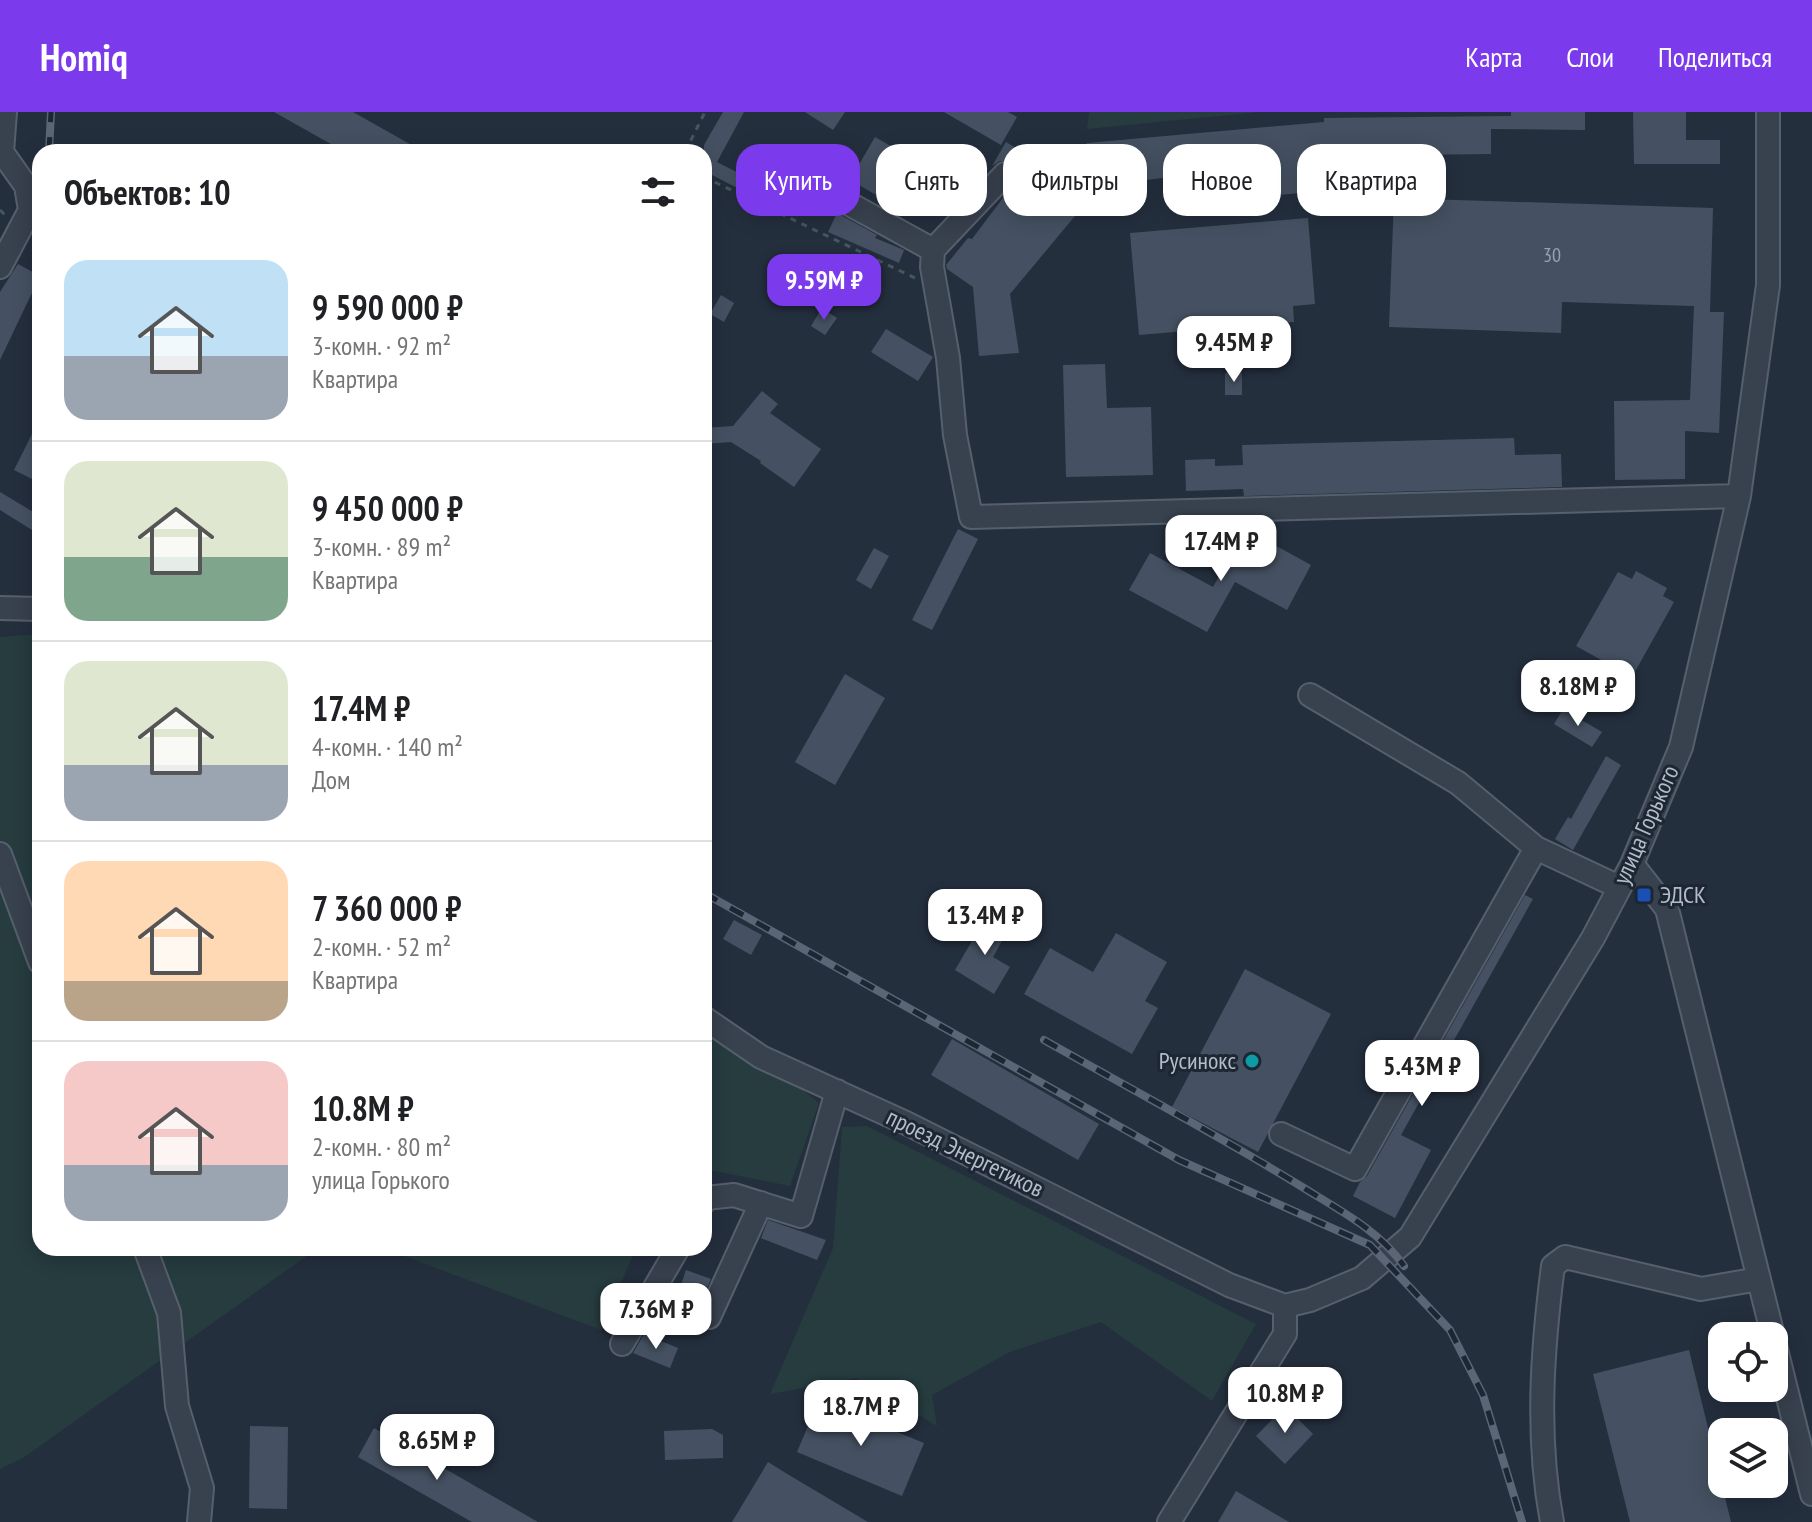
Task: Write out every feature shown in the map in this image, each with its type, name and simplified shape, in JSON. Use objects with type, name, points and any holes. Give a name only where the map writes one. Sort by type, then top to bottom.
[{"type":"street","points":[[0,267],[30,210],[26,186],[2,152],[5,112]]},
{"type":"street","name":"улица Горького","points":[[1285,1306],[1310,1300],[1362,1278],[1410,1237],[1593,938],[1632,864],[1681,747],[1739,496],[1768,285],[1768,112]]},
{"type":"street","points":[[1003,176],[933,250],[932,267],[948,358],[955,435],[971,517],[1739,496]]},
{"type":"street","points":[[860,210],[933,250]]},
{"type":"street","points":[[0,608],[32,609]]},
{"type":"street","points":[[1310,695],[1458,783],[1536,848],[1619,887]]},
{"type":"street","points":[[1281,1134],[1355,1169],[1536,848]]},
{"type":"street","points":[[0,854],[32,940]]},
{"type":"street","points":[[1632,864],[1667,909],[1769,1322]]},
{"type":"street","name":"проезд Энергетиков","points":[[712,1023],[761,1057],[906,1123],[1229,1285],[1285,1306]]},
{"type":"street","points":[[712,1197],[734,1195],[801,1216],[837,1091]]},
{"type":"street","points":[[709,1317],[761,1203]]},
{"type":"street","points":[[148,1256],[169,1313],[177,1406],[202,1488],[199,1522]]},
{"type":"street","points":[[622,1344],[673,1256]]},
{"type":"street","points":[[1552,1522],[1544,1481],[1542,1439],[1545,1336],[1553,1266],[1565,1257],[1701,1289],[1759,1279]]},
{"type":"street","points":[[1169,1522],[1285,1334],[1285,1306]]},
{"type":"street","points":[[1788,1399],[1812,1494]]},
{"type":"path","points":[[689,144],[705,112]]},
{"type":"path","points":[[712,181],[936,289]]},
{"type":"green space","points":[[1089,112],[1260,112],[1087,129]]},
{"type":"green space","points":[[32,635],[32,1256],[307,1256],[23,1458],[0,1469],[0,637]]},
{"type":"green space","points":[[712,1023],[819,1103],[790,1186],[712,1171]]},
{"type":"green space","points":[[867,1126],[1256,1324],[1212,1401],[1101,1322],[1010,1352],[932,1395],[937,1426],[856,1378],[770,1394],[833,1248],[842,1127]]},
{"type":"green space","points":[[404,1256],[633,1256],[601,1330]]},
{"type":"building","points":[[274,112],[353,112],[410,144],[331,144]]},
{"type":"building","points":[[723,112],[744,112],[717,162],[736,172],[736,187],[712,175],[712,144],[705,144]]},
{"type":"building","points":[[805,112],[845,112],[833,130]]},
{"type":"building","points":[[944,112],[1008,112],[1017,117],[1001,145]]},
{"type":"building","points":[[1511,112],[1585,112],[1585,130],[1491,129],[1491,154],[1446,155],[1446,144],[1297,144],[1297,193],[1281,195],[1281,144],[1163,144],[1163,178],[1147,180],[1147,144],[1086,144],[1324,122],[1324,118],[1511,116]]},
{"type":"building","points":[[1633,112],[1686,112],[1686,140],[1720,140],[1720,164],[1634,164]]},
{"type":"building","points":[[875,137],[887,144],[876,144],[876,195],[860,186],[860,163]]},
{"type":"building","points":[[1003,147],[1003,161],[992,166]]},
{"type":"building","points":[[1003,198],[1003,216],[1075,216],[1010,294],[1019,353],[979,356],[973,287],[947,269],[946,265],[968,238],[972,239]]},
{"type":"building","points":[[1446,200],[1713,208],[1710,312],[1724,312],[1719,433],[1685,431],[1685,479],[1615,480],[1614,401],[1690,400],[1694,306],[1562,302],[1561,333],[1389,327],[1393,216],[1446,216]]},
{"type":"building","points":[[836,216],[842,216],[877,235],[875,238],[904,250],[899,263],[828,232]]},
{"type":"building","points":[[1308,218],[1315,304],[1293,306],[1294,322],[1139,335],[1130,233]]},
{"type":"building","points":[[18,264],[32,272],[32,293],[0,360],[0,292]]},
{"type":"building","points":[[721,295],[734,303],[724,322],[712,315]]},
{"type":"building","points":[[822,308],[837,318],[825,335],[811,326]]},
{"type":"building","points":[[886,329],[933,357],[918,381],[871,352]]},
{"type":"building","points":[[1105,364],[1107,408],[1151,407],[1153,475],[1066,477],[1063,365]]},
{"type":"building","points":[[1225,373],[1242,373],[1242,395],[1225,395]]},
{"type":"building","points":[[762,391],[778,404],[770,413],[821,449],[794,487],[731,442],[712,443],[712,427],[733,426]]},
{"type":"building","points":[[32,434],[32,479],[14,470]]},
{"type":"building","points":[[1514,438],[1515,455],[1561,454],[1562,487],[1244,496],[1243,489],[1186,491],[1185,460],[1215,459],[1215,466],[1243,465],[1242,445]]},
{"type":"building","points":[[0,492],[32,511],[32,530],[0,510]]},
{"type":"building","points":[[958,529],[978,539],[932,630],[912,620]]},
{"type":"building","points":[[1260,537],[1311,565],[1287,610],[1235,582],[1207,632],[1129,590],[1150,553],[1213,587],[1232,553],[1247,561]]},
{"type":"building","points":[[874,548],[889,556],[871,589],[856,580]]},
{"type":"building","points":[[1636,571],[1667,588],[1663,596],[1674,602],[1632,677],[1576,646],[1618,572],[1632,579]]},
{"type":"building","points":[[845,674],[885,698],[835,785],[795,762]]},
{"type":"building","points":[[1563,709],[1602,732],[1592,747],[1554,724]]},
{"type":"building","points":[[1606,756],[1621,765],[1573,850],[1555,839],[1568,817],[1571,819]]},
{"type":"building","points":[[1525,895],[1533,899],[1401,1135],[1431,1150],[1395,1218],[1353,1196]]},
{"type":"building","points":[[986,917],[1008,930],[993,957],[1010,967],[994,994],[955,970]]},
{"type":"building","points":[[734,920],[762,935],[751,955],[723,939]]},
{"type":"building","points":[[1116,933],[1167,962],[1145,1001],[1158,1008],[1132,1054],[1024,994],[1050,948],[1093,972]]},
{"type":"building","name":"Русинокс","points":[[1245,969],[1331,1014],[1258,1152],[1172,1107]]},
{"type":"building","points":[[952,1039],[1099,1124],[1078,1160],[931,1075]]},
{"type":"building","points":[[768,1220],[826,1240],[817,1260],[761,1238]]},
{"type":"building","points":[[686,1270],[711,1279],[704,1295],[680,1288]]},
{"type":"building","points":[[644,1334],[678,1348],[670,1368],[633,1353]]},
{"type":"building","points":[[1689,1350],[1708,1428],[1708,1498],[1725,1498],[1731,1522],[1630,1522],[1593,1374]]},
{"type":"building","points":[[819,1400],[924,1443],[902,1496],[797,1452]]},
{"type":"building","points":[[1285,1406],[1313,1434],[1285,1464],[1256,1436]]},
{"type":"building","points":[[250,1426],[288,1427],[287,1509],[249,1508]]},
{"type":"building","points":[[374,1428],[538,1522],[472,1522],[358,1457]]},
{"type":"building","points":[[712,1429],[723,1435],[723,1458],[665,1460],[664,1431]]},
{"type":"building","points":[[768,1462],[789,1475],[868,1522],[732,1522]]},
{"type":"building","points":[[1236,1491],[1289,1522],[1218,1522]]},
{"type":"railway","points":[[49,144],[51,112]]},
{"type":"railway","points":[[712,897],[1179,1160],[1370,1245],[1450,1330],[1483,1395],[1522,1522]]},
{"type":"railway","points":[[1044,1040],[1342,1211],[1382,1241],[1404,1266]]},
{"type":"place","name":"ЭДСК","points":[[1644,895]]},
{"type":"place","name":"Русинокс","points":[[1252,1061]]}]
